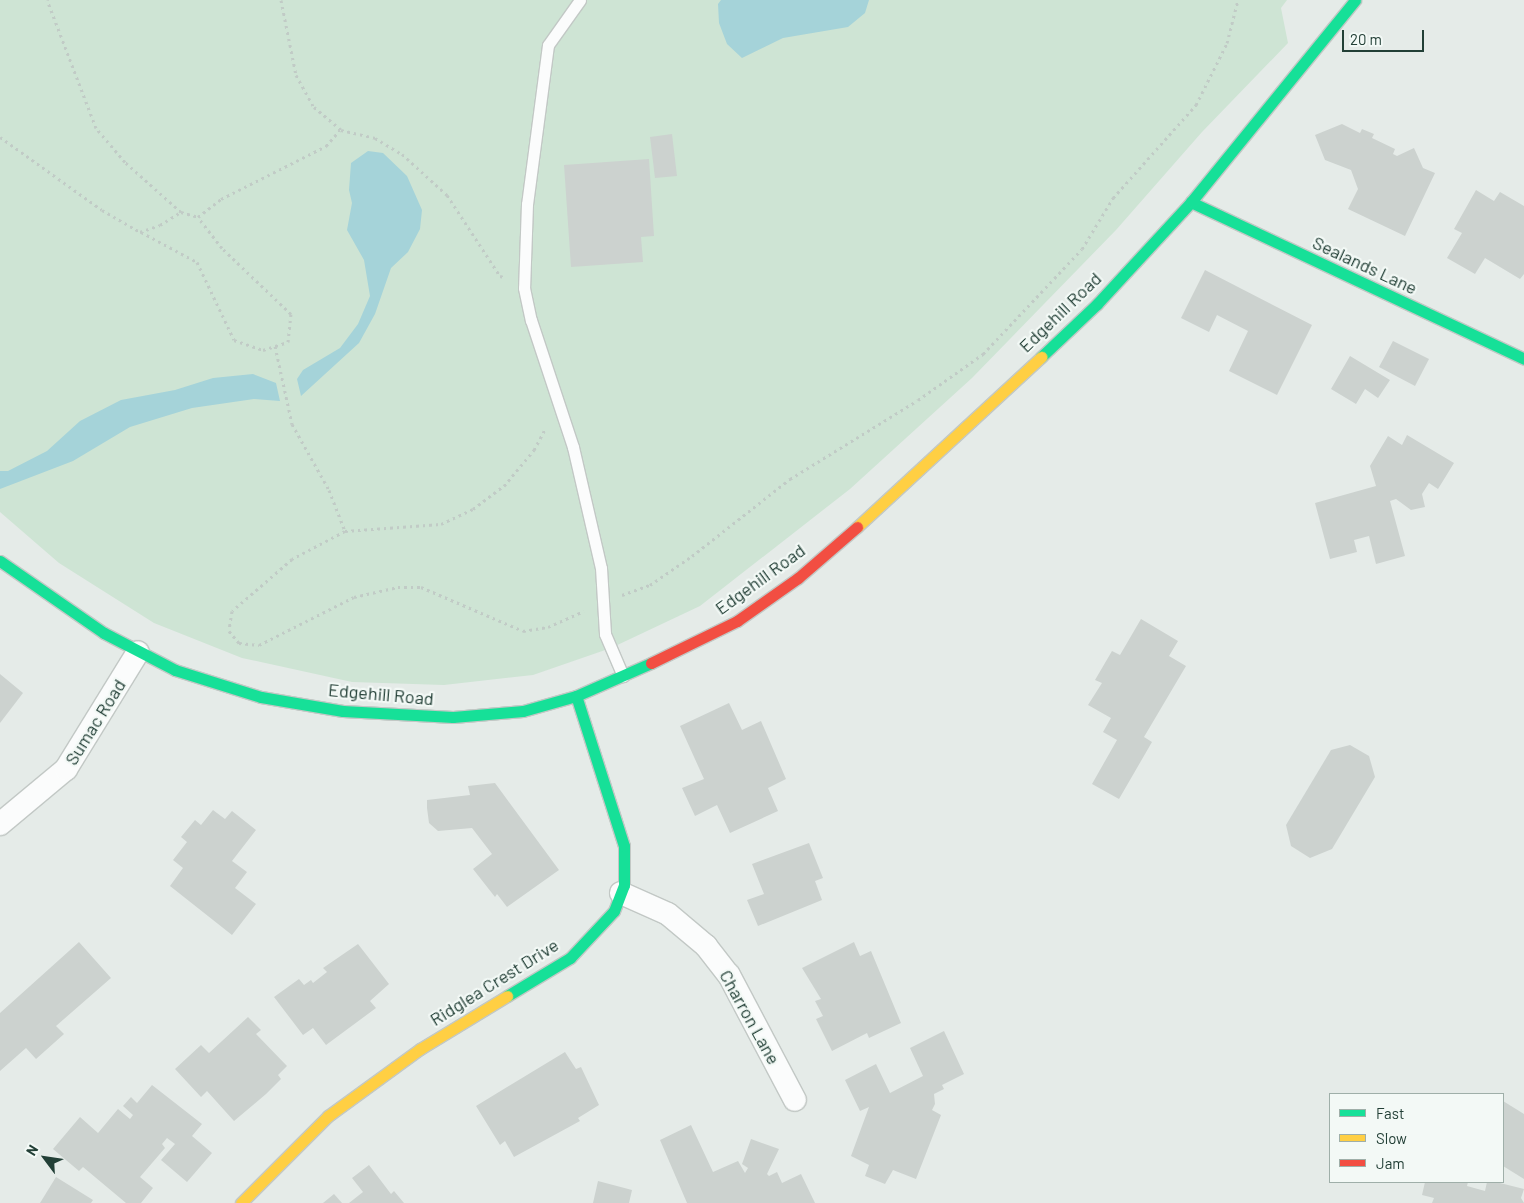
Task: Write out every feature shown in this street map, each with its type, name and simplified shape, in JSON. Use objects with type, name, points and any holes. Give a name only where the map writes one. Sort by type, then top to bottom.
[{"type":"street","name":"Edgehill Road","points":[[0,562],[104,633],[138,652],[176,670],[261,697],[344,711],[453,717],[523,711],[576,696],[623,676],[736,621],[798,578],[909,482],[1097,304],[1191,202],[1355,0]]},
{"type":"street","name":"Sealands Lane","points":[[1191,202],[1524,359]]},
{"type":"street","name":"Sumac Road","points":[[0,824],[66,769],[138,652]]},
{"type":"street","name":"Ridglea Crest Drive","points":[[241,1203],[328,1116],[420,1049],[570,958],[614,911],[621,893],[624,846],[576,696]]},
{"type":"street","name":"Charron Lane","points":[[621,893],[668,914],[706,946],[730,976],[796,1100]]},
{"type":"lane","points":[[580,0],[548,45],[527,204],[524,282],[531,320],[561,402],[601,568],[601,603],[605,634],[623,676]]},
{"type":"path","points":[[0,137],[102,210],[196,262],[234,340],[263,350],[288,342],[291,314],[222,248],[198,218],[181,212],[125,162],[96,128],[47,0]]},
{"type":"path","points":[[281,0],[296,75],[314,107],[341,130],[375,138],[402,154],[447,195],[500,276],[524,282]]},
{"type":"path","points":[[561,402],[534,450],[504,486],[473,509],[441,524],[346,531],[292,559],[232,612],[229,631],[239,644],[258,645],[354,598],[398,587],[421,587],[523,631],[548,627],[601,603],[650,584],[692,556],[790,479],[918,400],[982,354],[1082,249],[1113,198],[1151,151],[1196,105],[1227,43],[1238,0]]},
{"type":"path","points":[[198,218],[222,200],[326,146],[341,130]]},
{"type":"path","points":[[140,232],[160,225],[181,212]]},
{"type":"path","points":[[275,346],[292,424],[329,490],[346,531]]},
{"type":"green space","points":[[0,0],[1287,0],[1281,8],[1288,43],[1202,132],[1116,230],[972,378],[850,489],[700,606],[611,648],[533,675],[444,685],[352,682],[242,658],[154,623],[59,563],[0,512]]},
{"type":"water","points":[[721,0],[869,0],[865,13],[848,27],[783,38],[742,58],[727,44],[719,23],[718,4]]},
{"type":"water","points":[[368,151],[383,153],[407,176],[422,210],[420,229],[408,252],[391,268],[375,314],[359,343],[301,396],[297,379],[303,370],[340,348],[358,324],[370,296],[364,260],[347,230],[352,203],[349,190],[351,163]]},
{"type":"water","points":[[253,374],[276,383],[280,401],[254,399],[192,408],[130,427],[73,461],[0,489],[0,471],[8,471],[47,451],[80,421],[121,400],[175,390],[213,378]]},
{"type":"building","points":[[1342,124],[1360,133],[1362,129],[1374,134],[1372,138],[1395,149],[1393,154],[1397,156],[1414,148],[1423,168],[1435,173],[1405,236],[1348,209],[1358,189],[1351,170],[1325,160],[1315,135]]},
{"type":"building","points":[[672,134],[677,176],[655,178],[650,137]]},
{"type":"building","points":[[649,159],[654,236],[641,237],[643,262],[571,267],[564,165]]},
{"type":"building","points":[[1476,190],[1494,201],[1500,192],[1524,206],[1524,274],[1520,279],[1485,258],[1475,274],[1447,258],[1462,233],[1454,229]]},
{"type":"building","points":[[1205,270],[1312,325],[1277,395],[1229,371],[1248,331],[1217,315],[1209,332],[1181,318]]},
{"type":"building","points":[[1393,341],[1429,359],[1415,386],[1379,367]]},
{"type":"building","points":[[1350,356],[1390,380],[1378,398],[1365,389],[1356,404],[1331,389]]},
{"type":"building","points":[[1407,435],[1454,463],[1438,489],[1429,483],[1422,494],[1425,507],[1411,510],[1396,499],[1390,501],[1405,556],[1376,564],[1369,536],[1354,540],[1357,552],[1330,559],[1315,503],[1376,486],[1370,466],[1388,436],[1402,445]]},
{"type":"building","points":[[1141,619],[1178,641],[1169,656],[1186,666],[1144,737],[1152,742],[1119,799],[1092,784],[1117,740],[1103,732],[1111,718],[1088,705],[1102,683],[1095,680],[1112,651],[1120,655]]},
{"type":"building","points":[[0,674],[23,693],[0,723]]},
{"type":"building","points":[[729,703],[742,730],[761,721],[786,779],[768,788],[778,811],[730,833],[717,805],[695,816],[682,788],[704,779],[680,726]]},
{"type":"building","points":[[1350,745],[1369,756],[1375,777],[1332,849],[1310,858],[1291,846],[1286,825],[1331,750]]},
{"type":"building","points":[[495,783],[559,870],[507,907],[497,894],[495,897],[473,869],[492,854],[472,828],[438,831],[429,823],[427,808],[427,800],[470,795],[468,786]]},
{"type":"building","points":[[213,810],[225,819],[232,811],[256,830],[232,861],[247,872],[235,888],[256,904],[232,935],[170,886],[183,868],[173,860],[187,842],[181,837],[195,820],[201,825]]},
{"type":"building","points":[[809,843],[823,878],[815,881],[822,900],[758,926],[747,900],[764,894],[752,864]]},
{"type":"building","points":[[79,942],[111,978],[56,1026],[64,1034],[36,1059],[26,1048],[0,1071],[0,1013]]},
{"type":"building","points":[[854,942],[860,956],[871,951],[901,1023],[869,1038],[867,1033],[832,1051],[816,1019],[823,1016],[815,1001],[821,999],[802,968]]},
{"type":"building","points":[[358,944],[389,984],[370,1001],[376,1008],[326,1045],[313,1028],[303,1035],[274,997],[299,979],[304,985],[311,980],[313,983],[327,972],[323,968]]},
{"type":"building","points":[[248,1017],[261,1030],[256,1034],[287,1066],[278,1075],[281,1079],[234,1121],[207,1091],[201,1097],[175,1069],[201,1045],[209,1053]]},
{"type":"building","points":[[944,1031],[964,1074],[942,1085],[944,1089],[934,1094],[935,1104],[932,1110],[941,1115],[916,1179],[893,1170],[885,1184],[865,1176],[869,1165],[851,1156],[869,1107],[860,1111],[845,1080],[876,1064],[890,1093],[923,1076],[910,1048]]},
{"type":"building","points":[[565,1052],[576,1069],[581,1067],[599,1105],[578,1118],[580,1121],[514,1157],[505,1141],[500,1145],[476,1106]]},
{"type":"building","points":[[152,1085],[202,1124],[192,1136],[212,1153],[187,1182],[161,1160],[175,1144],[167,1138],[162,1144],[165,1148],[140,1177],[153,1188],[141,1203],[126,1203],[83,1167],[79,1171],[53,1149],[80,1117],[98,1133],[118,1109],[130,1119],[133,1115],[123,1106],[131,1097],[137,1103]]},
{"type":"building","points":[[1504,1102],[1524,1114],[1524,1179],[1504,1167]]},
{"type":"building","points":[[691,1125],[713,1172],[738,1161],[745,1173],[748,1168],[742,1164],[751,1139],[779,1149],[767,1174],[769,1176],[777,1172],[782,1183],[801,1174],[815,1203],[687,1203],[660,1140]]},
{"type":"building","points":[[369,1165],[391,1194],[394,1191],[404,1203],[349,1203],[363,1192],[352,1178]]},
{"type":"building","points":[[56,1177],[93,1200],[91,1203],[40,1203]]},
{"type":"building","points":[[598,1181],[632,1190],[629,1203],[593,1203]]},
{"type":"building","points":[[1425,1183],[1468,1183],[1467,1186],[1485,1191],[1487,1183],[1500,1183],[1524,1189],[1521,1198],[1524,1203],[1432,1203],[1434,1198],[1422,1195]]},
{"type":"building","points":[[334,1194],[342,1203],[323,1203]]},
{"type":"traffic: fast","points":[[1041,357],[1097,304],[1191,202],[1355,0]]},
{"type":"traffic: fast","points":[[1191,202],[1524,359]]},
{"type":"traffic: fast","points":[[0,561],[104,633],[175,670],[261,697],[343,711],[453,717],[523,711],[576,696],[651,663]]},
{"type":"traffic: fast","points":[[507,996],[570,958],[614,911],[624,885],[624,846],[576,696]]},
{"type":"traffic: slow","points":[[857,527],[1041,357]]},
{"type":"traffic: slow","points":[[241,1203],[328,1116],[420,1049],[507,996]]},
{"type":"traffic: jam","points":[[651,663],[737,621],[798,578],[857,527]]}]
